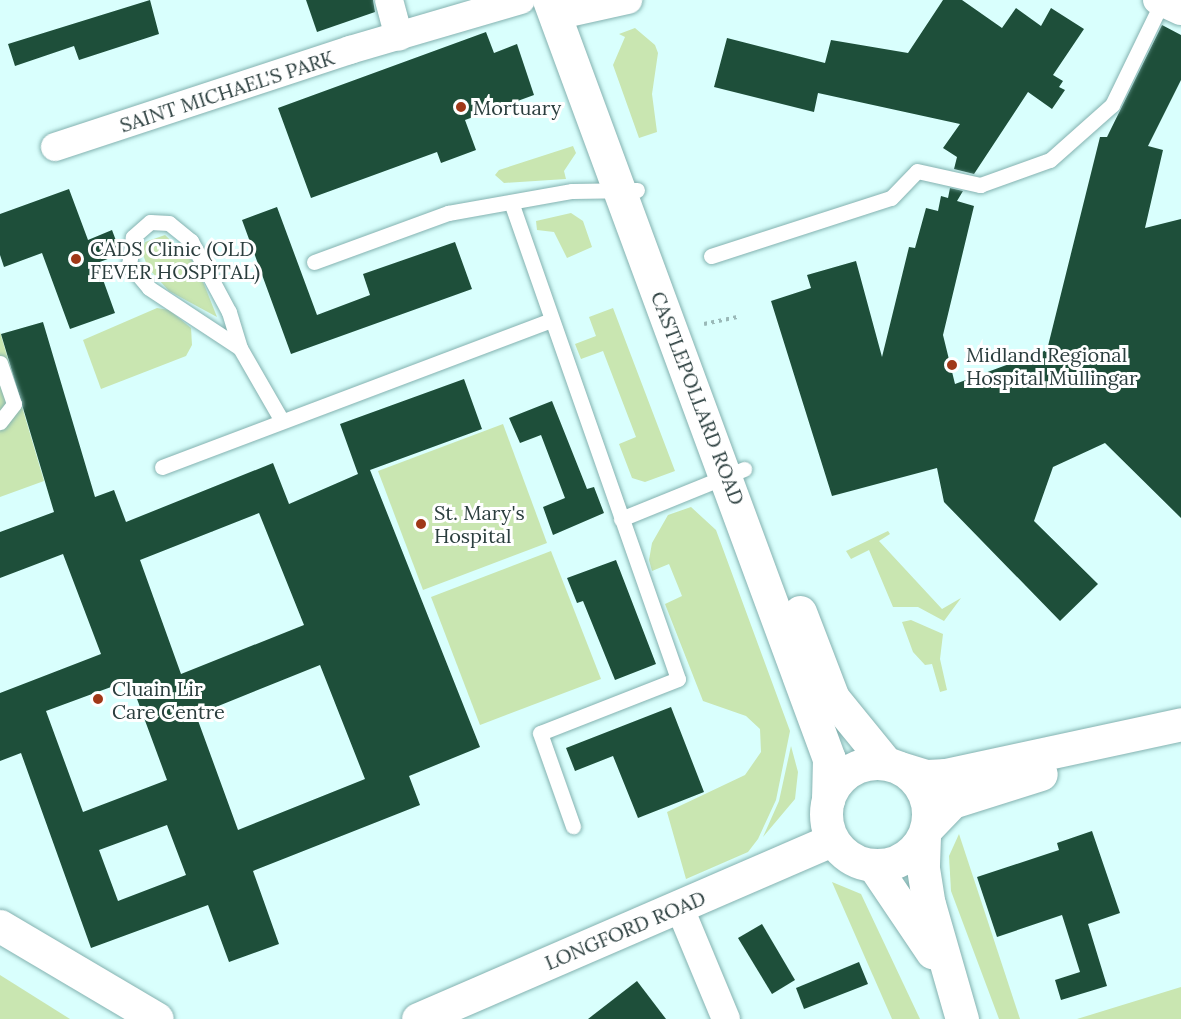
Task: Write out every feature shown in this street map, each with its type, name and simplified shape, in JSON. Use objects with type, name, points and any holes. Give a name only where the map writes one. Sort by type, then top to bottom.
[{"type":"main road","name":"CASTLEPOLLARD ROAD","points":[[559,7],[736,472],[829,759],[828,800]]},
{"type":"main road","points":[[736,472],[833,698],[893,766],[923,791],[925,832],[922,868],[948,976],[962,1019]]},
{"type":"main road","points":[[948,976],[874,866],[843,853],[832,840],[826,825],[828,800],[849,770],[872,762],[927,776],[946,775],[1181,724]]},
{"type":"main road","points":[[874,866],[903,858],[952,802],[1042,773],[1181,741]]},
{"type":"main road","name":"LONGFORD ROAD","points":[[418,1019],[832,840]]},
{"type":"main road","points":[[0,926],[157,1019]]},
{"type":"street","points":[[389,0],[399,37]]},
{"type":"street","name":"SAINT MICHAEL'S PARK","points":[[55,147],[521,0]]},
{"type":"street","points":[[559,7],[628,0]]},
{"type":"street","points":[[679,906],[726,1019]]},
{"type":"lane","points":[[711,256],[891,198],[917,171],[980,185],[1050,160],[1112,105],[1166,4]]},
{"type":"lane","points":[[314,262],[448,213],[572,191],[628,190]]},
{"type":"lane","points":[[511,202],[549,321],[678,679],[540,732],[573,826]]},
{"type":"lane","points":[[240,348],[149,288],[129,264],[133,237],[150,222],[169,223],[191,241],[230,312],[240,348],[282,421]]},
{"type":"lane","points":[[162,467],[549,321]]},
{"type":"lane","points":[[0,363],[14,404],[0,422]]},
{"type":"lane","points":[[621,519],[736,472]]},
{"type":"path","points":[[704,324],[736,317]]},
{"type":"green space","points":[[635,28],[655,45],[658,53],[652,94],[657,132],[639,138],[613,65],[625,37],[619,34]]},
{"type":"green space","points":[[573,146],[576,153],[564,171],[566,179],[504,183],[495,175],[499,170]]},
{"type":"green space","points":[[571,213],[583,221],[592,247],[567,258],[554,232],[537,230],[536,221]]},
{"type":"green space","points":[[165,235],[196,264],[217,317],[169,291],[148,268],[142,252],[145,242]]},
{"type":"green space","points":[[157,308],[169,310],[191,328],[192,345],[186,356],[101,389],[83,340]]},
{"type":"green space","points":[[613,308],[675,471],[645,482],[632,478],[619,444],[636,437],[603,351],[581,359],[575,344],[596,336],[589,317]]},
{"type":"green space","points":[[0,332],[44,481],[0,497]]},
{"type":"green space","points":[[503,424],[547,543],[423,590],[378,471]]},
{"type":"green space","points":[[691,507],[716,530],[790,731],[776,800],[758,839],[748,852],[686,879],[667,812],[745,775],[761,752],[760,729],[746,716],[703,701],[665,604],[682,596],[669,564],[652,571],[649,560],[652,543],[668,515]]},
{"type":"green space","points":[[888,531],[890,534],[879,541],[942,609],[961,598],[944,621],[918,607],[893,607],[869,550],[851,559],[846,551]]},
{"type":"green space","points":[[551,551],[601,679],[480,725],[431,597]]},
{"type":"green space","points":[[911,620],[943,634],[940,659],[947,690],[940,692],[932,664],[925,665],[913,652],[902,622]]},
{"type":"green space","points":[[791,746],[798,772],[795,799],[763,837],[779,801]]},
{"type":"green space","points":[[959,834],[1020,1019],[999,1019],[951,891],[949,856]]},
{"type":"green space","points":[[832,882],[861,894],[920,1019],[892,1019]]},
{"type":"green space","points":[[0,975],[70,1019],[0,1019]]},
{"type":"green space","points":[[1181,987],[1181,1019],[1077,1019]]},
{"type":"building","points":[[150,0],[159,34],[79,60],[74,46],[15,66],[8,44]]},
{"type":"building","points":[[306,0],[373,0],[375,12],[317,32]]},
{"type":"building","points":[[943,0],[962,0],[1002,28],[1016,8],[1041,26],[1051,8],[1084,29],[1053,75],[1063,81],[1059,87],[1065,90],[1052,109],[1028,92],[974,174],[954,169],[957,157],[943,148],[960,124],[818,93],[814,112],[714,87],[727,38],[825,63],[831,40],[908,53]]},
{"type":"building","points":[[1162,25],[1181,35],[1181,80],[1148,146],[1163,150],[1145,228],[1181,219],[1181,518],[1105,443],[1053,467],[1034,521],[1098,584],[1060,621],[944,502],[937,468],[832,496],[771,301],[811,288],[807,275],[856,261],[882,357],[909,247],[915,248],[926,208],[938,211],[941,196],[948,198],[950,188],[963,191],[957,201],[974,206],[943,335],[955,384],[1047,350],[1100,137],[1107,137]]},
{"type":"building","points":[[486,32],[494,53],[517,44],[534,95],[465,120],[476,150],[441,163],[437,152],[311,198],[278,108]]},
{"type":"building","name":"CADS Clinic (OLD FEVER HOSPITAL)","points":[[69,189],[88,240],[112,230],[121,254],[97,263],[115,313],[70,329],[42,253],[4,267],[0,255],[0,214]]},
{"type":"building","points":[[277,207],[317,315],[370,295],[363,274],[455,242],[472,289],[291,354],[242,220]]},
{"type":"building","points":[[43,322],[95,497],[114,490],[126,522],[273,463],[289,504],[358,474],[340,424],[464,379],[482,429],[370,470],[480,747],[409,776],[420,805],[253,871],[279,944],[229,962],[208,905],[91,948],[21,753],[0,761],[0,693],[101,654],[63,554],[0,578],[0,532],[54,512],[1,334]],"holes":[[[259,513],[304,625],[181,674],[140,560]],[[320,665],[365,779],[238,830],[196,715]],[[130,680],[167,780],[83,812],[46,711]],[[167,825],[186,875],[118,901],[99,850]]]},
{"type":"building","points":[[552,401],[587,489],[594,487],[604,513],[553,535],[543,507],[565,498],[541,435],[520,443],[509,418]]},
{"type":"building","points":[[616,560],[656,664],[615,680],[583,601],[577,603],[567,578]]},
{"type":"building","points":[[671,707],[704,792],[638,818],[613,756],[575,771],[566,748]]},
{"type":"building","points":[[1092,831],[1120,913],[1088,924],[1107,986],[1061,1000],[1055,980],[1080,972],[1062,915],[997,937],[977,877],[1059,850],[1057,843]]},
{"type":"building","points":[[762,924],[795,980],[772,994],[738,938]]},
{"type":"building","points":[[859,962],[868,984],[804,1009],[796,988]]},
{"type":"building","points":[[637,981],[666,1019],[588,1019]]},
{"type":"place","name":"Mortuary","points":[[461,107]]},
{"type":"place","name":"CADS Clinic (OLD FEVER HOSPITAL)","points":[[76,259]]},
{"type":"place","name":"Midland Regional Hospital Mullingar","points":[[952,365]]},
{"type":"place","name":"St. Mary's Hospital","points":[[421,524]]},
{"type":"place","name":"Cluain Lir Care Centre","points":[[98,699]]}]
